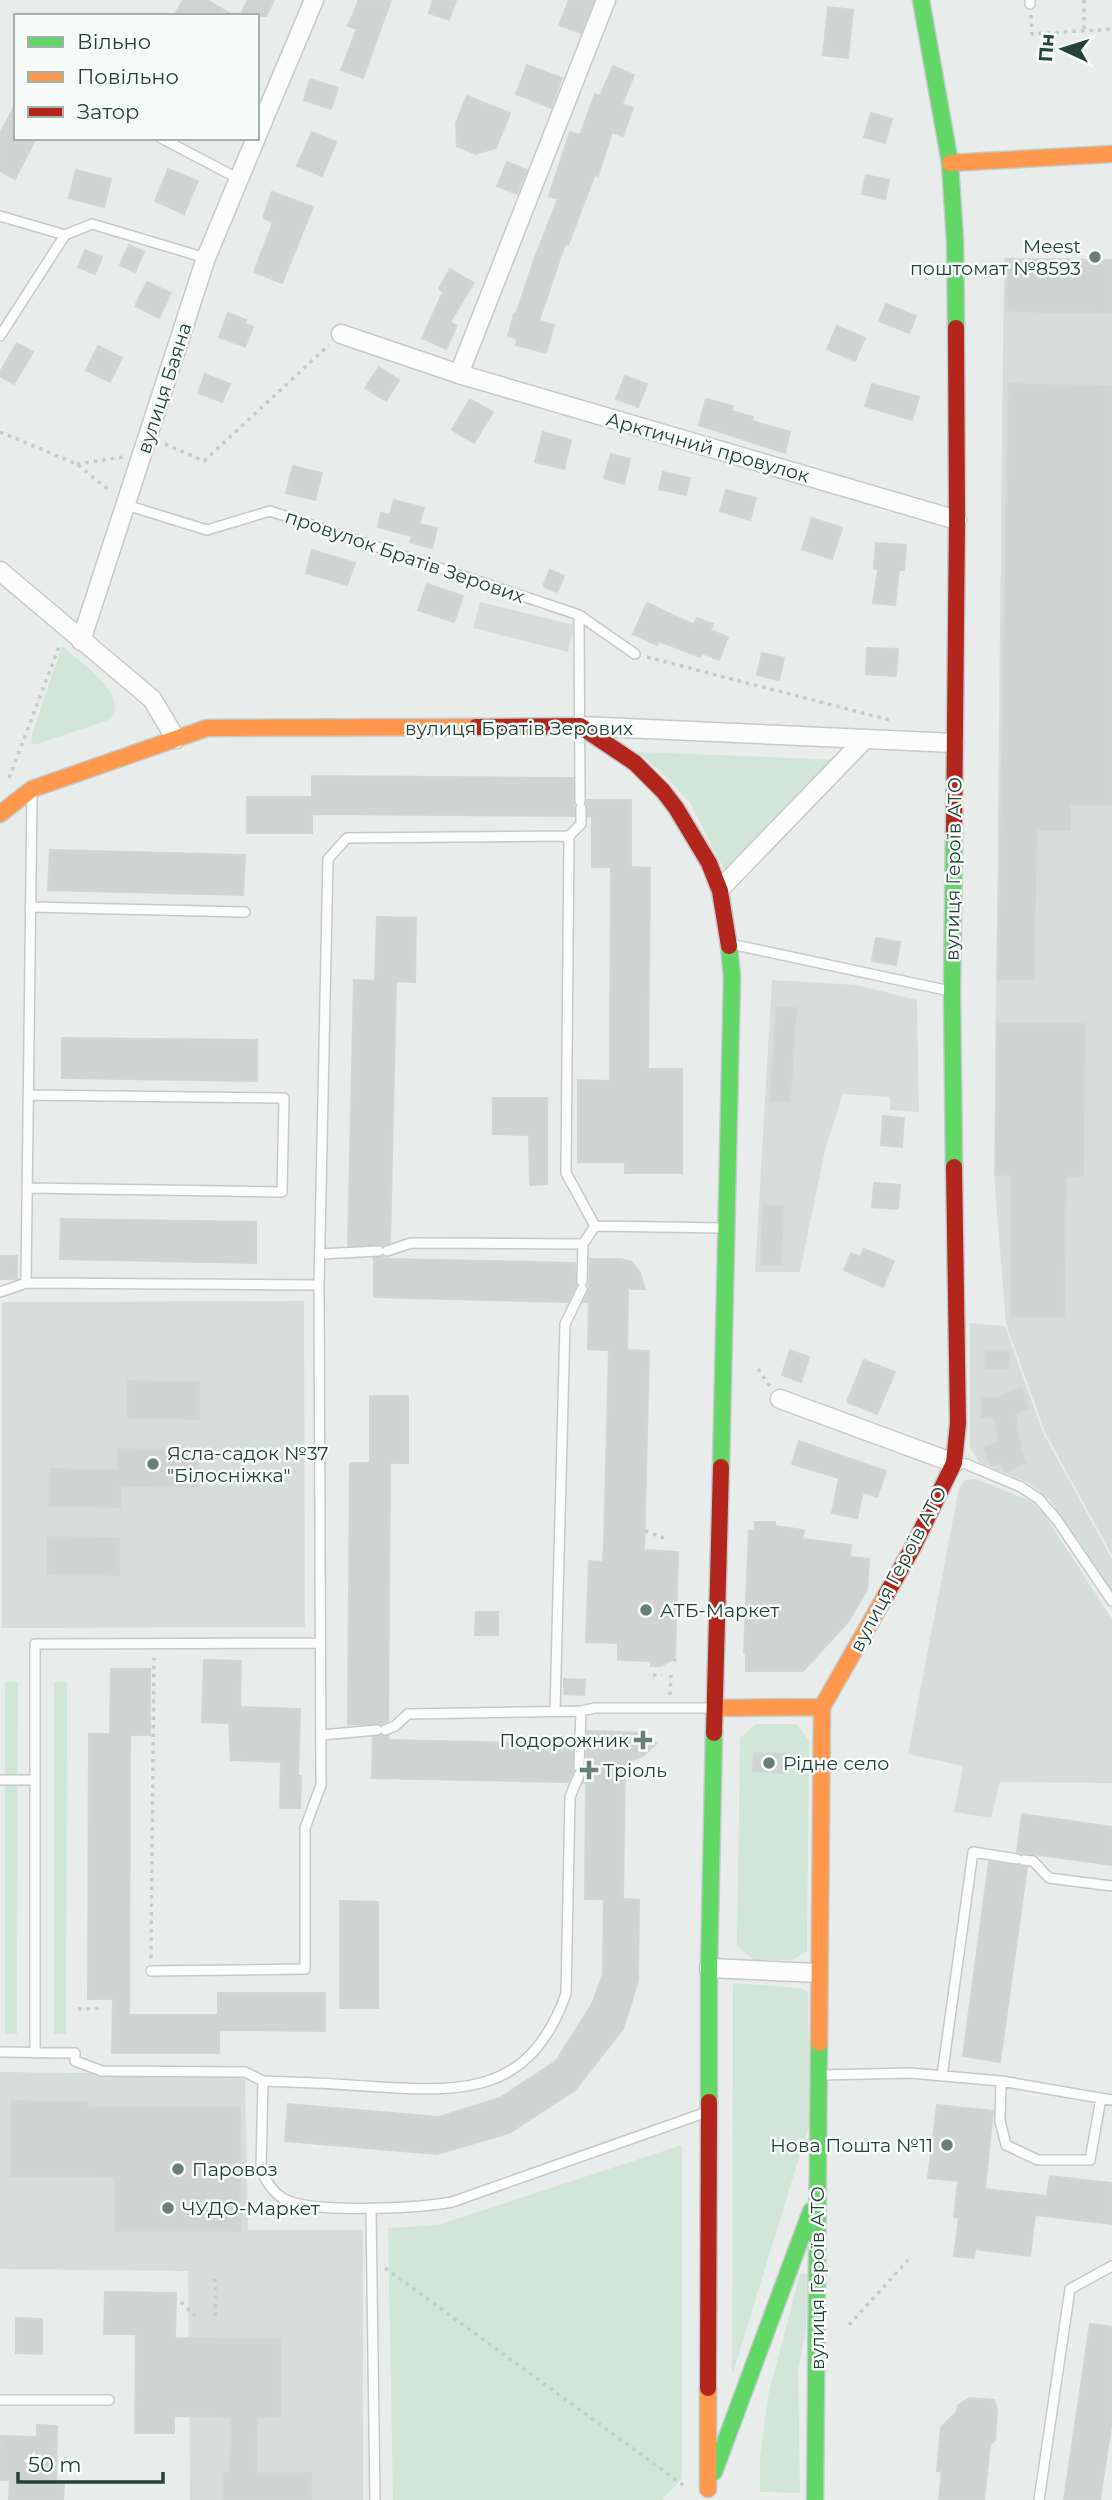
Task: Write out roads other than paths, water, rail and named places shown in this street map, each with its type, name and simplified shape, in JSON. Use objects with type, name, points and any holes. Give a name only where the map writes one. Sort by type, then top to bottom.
[{"type":"main road","name":"вулиця Героїв АТО","points":[[815,2500],[822,1707],[914,1547],[954,1463],[958,1423],[952,992],[957,520],[955,241],[950,163],[921,0]]},
{"type":"main road","points":[[950,163],[1112,154]]},
{"type":"main road","points":[[580,726],[622,752],[659,783],[691,830],[720,889],[730,943],[732,977],[709,1968],[708,2495]]},
{"type":"main road","name":"вулиця Братів Зерових","points":[[0,814],[32,789],[207,728],[580,726]]},
{"type":"main road","points":[[715,1708],[822,1707]]},
{"type":"main road","points":[[708,2495],[817,2194]]},
{"type":"street","name":"вулиця Баяна","points":[[259,131],[314,0]]},
{"type":"street","points":[[459,374],[606,0]]},
{"type":"street","name":"вулиця Баяна","points":[[81,641],[206,258],[255,140]]},
{"type":"street","name":"Арктичний провулок","points":[[341,334],[459,374],[957,520]]},
{"type":"street","points":[[0,571],[152,699],[176,739]]},
{"type":"street","name":"вулиця Братів Зерових","points":[[580,726],[954,743]]},
{"type":"street","points":[[720,889],[864,739]]},
{"type":"street","points":[[780,1399],[954,1463]]},
{"type":"street","points":[[709,1968],[818,1973]]},
{"type":"lane","points":[[165,140],[239,179]]},
{"type":"lane","points":[[0,216],[65,235]]},
{"type":"lane","points":[[0,336],[65,235],[92,224],[206,258]]},
{"type":"lane","name":"провулок Братів Зерових","points":[[126,505],[207,530],[270,510],[579,615],[635,654]]},
{"type":"lane","points":[[151,1971],[305,1969],[305,1828],[321,1785],[319,1284],[328,859],[347,838],[569,836],[581,824],[579,615]]},
{"type":"lane","points":[[26,1283],[32,789]]},
{"type":"lane","points":[[569,836],[566,1173],[595,1226]]},
{"type":"lane","points":[[30,907],[245,912]]},
{"type":"lane","points":[[730,943],[952,992]]},
{"type":"lane","points":[[28,1188],[282,1192],[284,1098],[29,1095]]},
{"type":"lane","points":[[595,1226],[726,1228]]},
{"type":"lane","points":[[555,1711],[565,1324],[582,1286],[583,1244],[595,1226]]},
{"type":"lane","points":[[320,1254],[383,1251],[411,1243],[583,1244]]},
{"type":"lane","points":[[0,1292],[26,1283],[319,1284]]},
{"type":"lane","points":[[954,1463],[966,1464],[1021,1487],[1039,1499],[1057,1520],[1112,1601]]},
{"type":"lane","points":[[35,2053],[35,1644],[320,1643]]},
{"type":"lane","points":[[321,1735],[381,1730],[396,1726],[408,1714],[581,1712],[595,1708],[715,1708]]},
{"type":"lane","points":[[0,2052],[75,2053],[75,2061],[102,2071],[246,2072],[263,2081],[437,2091],[467,2087],[496,2078],[520,2065],[542,2043],[566,1994],[570,1797],[579,1771],[581,1712]]},
{"type":"lane","points":[[0,1780],[35,1780]]},
{"type":"lane","points":[[942,2076],[973,1853],[1033,1861],[1049,1878],[1112,1886]]},
{"type":"lane","points":[[818,2076],[910,2073],[1001,2081],[1112,2100]]},
{"type":"lane","points":[[263,2081],[261,2169],[272,2189],[284,2199],[297,2204],[371,2209],[436,2206],[709,2112]]},
{"type":"lane","points":[[1001,2081],[1000,2121],[1006,2146],[1038,2160],[1090,2160],[1101,2098]]},
{"type":"lane","points":[[371,2209],[375,2500]]},
{"type":"lane","points":[[1039,2500],[1070,2289],[1112,2266]]},
{"type":"lane","points":[[0,2400],[109,2400]]},
{"type":"place","name":"Meest поштомат №8593","points":[[1095,257]]},
{"type":"place","name":"Ясла-садок №37 \"Білосніжка\"","points":[[153,1464]]},
{"type":"place","name":"АТБ-Маркет","points":[[646,1610]]},
{"type":"place","name":"Подорожник","points":[[643,1740]]},
{"type":"place","name":"Рідне село","points":[[769,1763]]},
{"type":"place","name":"Тріоль","points":[[589,1770]]},
{"type":"place","name":"Нова Пошта №11","points":[[947,2145]]},
{"type":"place","name":"Паровоз","points":[[178,2169]]},
{"type":"place","name":"ЧУДО-Маркет","points":[[168,2208]]}]
